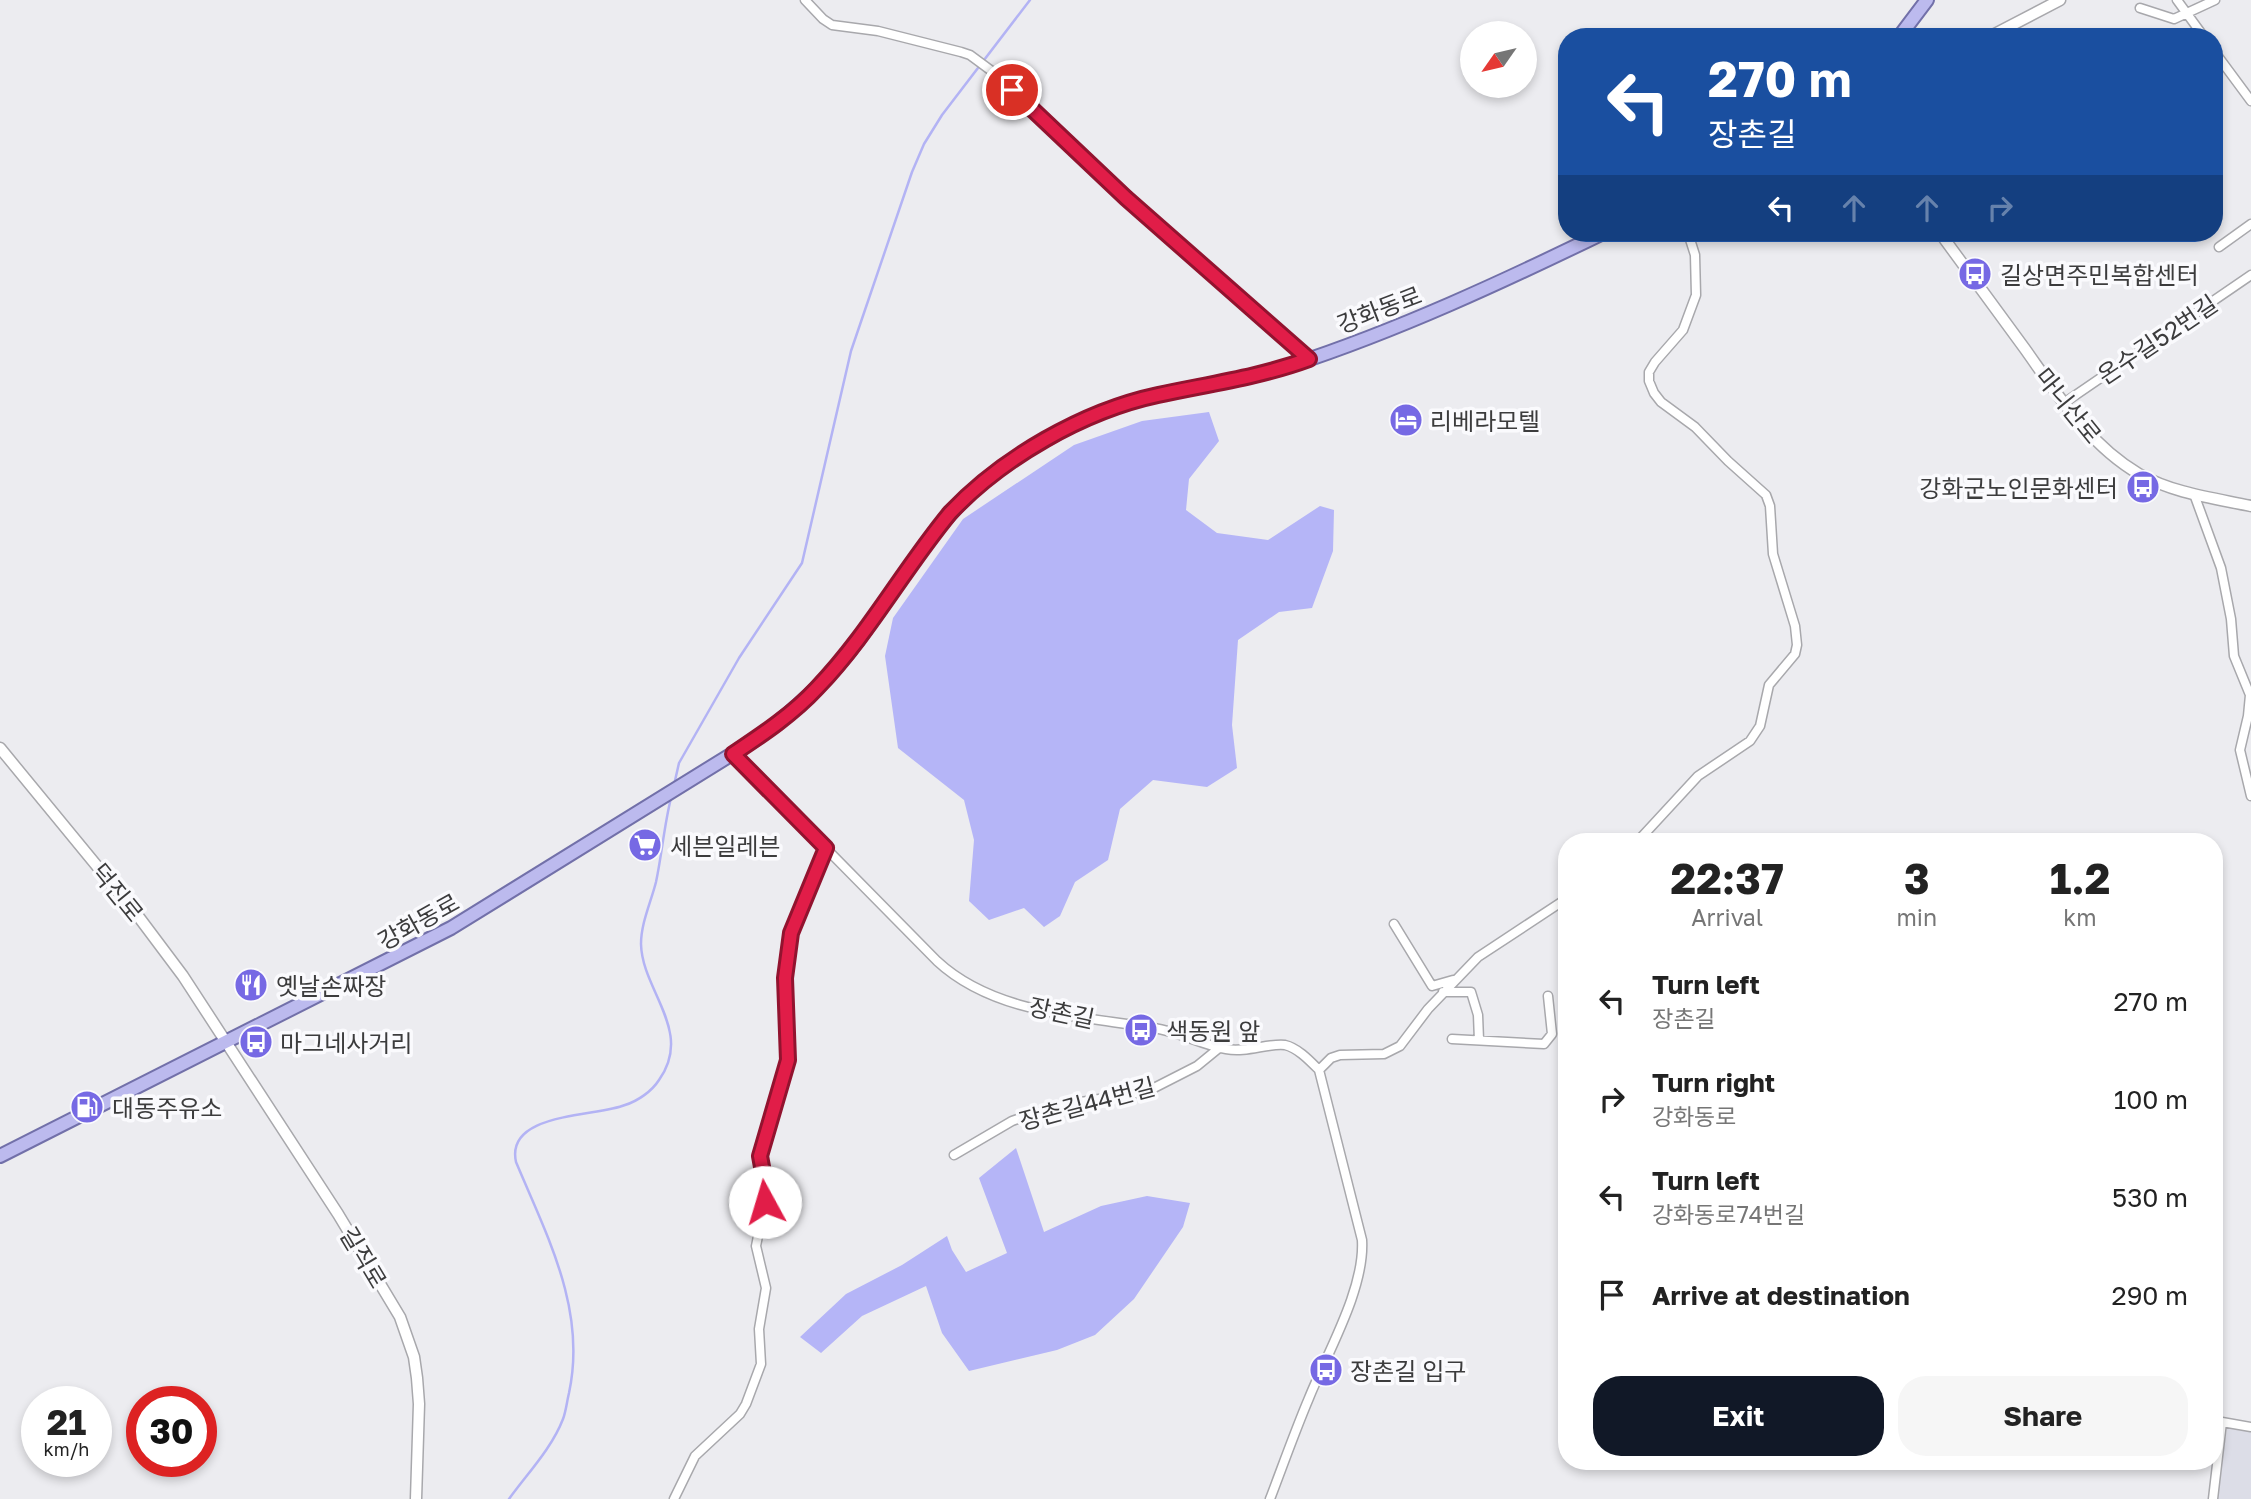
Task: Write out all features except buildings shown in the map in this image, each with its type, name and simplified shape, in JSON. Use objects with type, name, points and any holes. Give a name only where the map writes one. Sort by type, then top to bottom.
[{"type":"main road","points":[[1906,28],[1927,0]]},
{"type":"main road","name":"강화동로","points":[[0,1156],[451,928],[733,754],[775,725],[816,689],[851,650],[950,513],[966,496],[1004,466],[1054,436],[1133,401],[1249,378],[1309,359],[1474,295],[1584,242]]},
{"type":"street","points":[[805,0],[823,19],[832,24],[878,31],[970,55],[993,72],[1126,198],[1309,359]]},
{"type":"street","points":[[2006,28],[2060,0]]},
{"type":"street","points":[[2177,0],[2197,28]]},
{"type":"street","points":[[2140,8],[2174,19],[2215,0]]},
{"type":"street","points":[[2223,63],[2251,101]]},
{"type":"street","points":[[2219,247],[2251,223]]},
{"type":"street","points":[[1645,833],[1698,776],[1751,741],[1760,726],[1769,685],[1795,654],[1797,645],[1795,626],[1773,554],[1770,506],[1766,495],[1695,427],[1661,402],[1649,381],[1649,372],[1655,362],[1683,330],[1696,295],[1695,255],[1691,242]]},
{"type":"street","name":"마니산로","points":[[1947,242],[2064,403],[2094,438],[2124,464],[2154,481],[2194,494],[2251,506]]},
{"type":"street","name":"온수길52번길","points":[[2064,403],[2251,275]]},
{"type":"street","points":[[2194,494],[2221,568],[2231,619],[2234,656],[2250,695],[2240,750],[2251,796]]},
{"type":"street","name":"덕진로","points":[[0,748],[145,924],[227,1043]]},
{"type":"street","name":"장촌길","points":[[733,754],[937,961],[964,981],[996,996],[1045,1010],[1081,1019],[1156,1028],[1183,1034],[1219,1048],[1244,1051],[1284,1045],[1300,1053],[1319,1070]]},
{"type":"street","points":[[674,1499],[695,1456],[734,1421],[746,1404],[761,1364],[759,1329],[766,1288],[756,1246],[765,1202],[760,1156],[788,1060],[785,978],[791,933],[826,848]]},
{"type":"street","points":[[1270,1499],[1309,1398],[1340,1330],[1362,1259],[1362,1240],[1319,1070],[1331,1058],[1340,1055],[1384,1054],[1392,1051],[1400,1045],[1443,992],[1488,949],[1558,904]]},
{"type":"street","points":[[1394,924],[1432,986],[1456,979]]},
{"type":"street","points":[[1443,992],[1471,992],[1478,1014],[1479,1040]]},
{"type":"street","points":[[1452,1039],[1544,1044],[1552,1034],[1548,996]]},
{"type":"street","name":"길직로","points":[[227,1043],[338,1214],[408,1335],[414,1357],[419,1404],[416,1499]]},
{"type":"street","name":"장촌길44번길","points":[[954,1155],[1012,1121],[1029,1115],[1075,1103],[1148,1091],[1197,1066],[1219,1048]]},
{"type":"street","points":[[2223,1422],[2251,1427]]},
{"type":"street","points":[[2213,1499],[2216,1470]]},
{"type":"shaded area","points":[[1209,412],[1219,441],[1189,479],[1186,510],[1217,533],[1268,540],[1320,506],[1334,510],[1333,551],[1312,608],[1279,612],[1238,640],[1232,725],[1237,768],[1207,787],[1153,780],[1120,809],[1108,860],[1075,882],[1060,916],[1044,927],[1024,908],[989,920],[969,901],[974,840],[964,800],[898,748],[885,656],[893,618],[963,519],[1074,445],[1142,421]]},
{"type":"shaded area","points":[[1016,1148],[1044,1232],[1101,1206],[1147,1196],[1190,1203],[1183,1227],[1134,1299],[1095,1335],[1057,1350],[969,1371],[942,1333],[926,1286],[862,1316],[821,1353],[800,1337],[846,1294],[902,1265],[947,1236],[952,1250],[966,1272],[1007,1253],[979,1178]]},
{"type":"shaded area","points":[[2227,1427],[2251,1430],[2251,1499],[2217,1499]]},
{"type":"waterway","points":[[674,785],[679,763],[739,658],[802,563],[851,351],[924,144],[942,115],[1030,0]]},
{"type":"waterway","points":[[509,1499],[558,1430],[566,1409],[573,1362],[573,1332],[561,1274],[516,1162],[516,1146],[524,1134],[538,1125],[612,1109],[635,1101],[656,1084],[668,1062],[671,1045],[669,1028],[643,961],[641,936],[656,882],[671,798]]},
{"type":"place","name":"길상면주민복합센터","points":[[1975,274]]},
{"type":"place","name":"리베라모텔","points":[[1406,420]]},
{"type":"place","name":"강화군노인문화센터","points":[[2143,487]]},
{"type":"place","name":"세븐일레븐","points":[[645,845]]},
{"type":"place","name":"옛날손짜장","points":[[251,985]]},
{"type":"place","name":"색동원 앞","points":[[1141,1030]]},
{"type":"place","name":"마그네사거리","points":[[256,1042]]},
{"type":"place","name":"대동주유소","points":[[87,1107]]},
{"type":"place","name":"장촌길 입구","points":[[1326,1370]]},
{"type":"route","points":[[765,1202],[760,1156],[788,1060],[785,978],[791,933],[826,848],[733,754],[775,725],[816,689],[851,650],[950,513],[966,496],[1004,466],[1054,436],[1133,401],[1240,380],[1309,359],[1126,198],[1012,90]]}]
